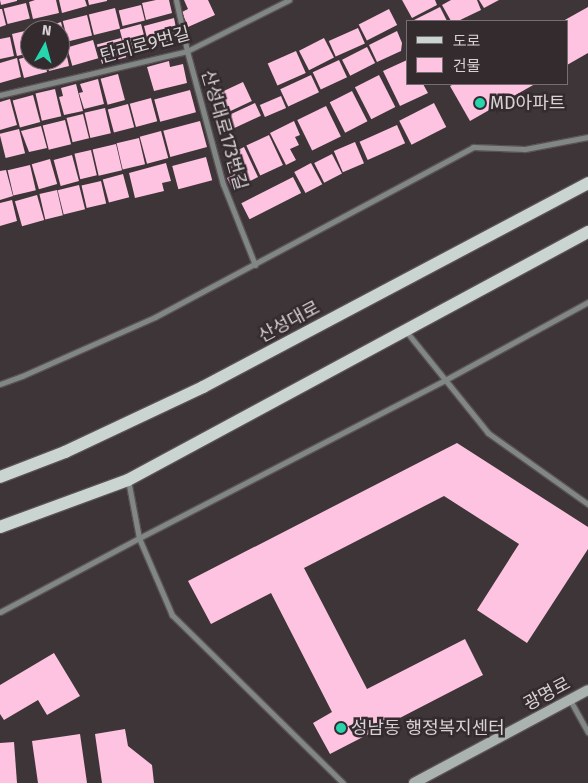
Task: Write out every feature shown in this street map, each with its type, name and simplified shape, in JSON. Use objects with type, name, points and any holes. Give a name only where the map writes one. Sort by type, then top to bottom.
[{"type":"main road","name":"산성대로","points":[[0,477],[64,452],[203,387],[588,183]]},
{"type":"main road","points":[[0,527],[128,480],[588,232]]},
{"type":"main road","name":"광명로","points":[[414,783],[588,690]]},
{"type":"street","name":"산성대로173번길","points":[[176,0],[187,51],[223,184],[255,265]]},
{"type":"street","name":"탄리로9번길","points":[[0,95],[187,51],[289,0]]},
{"type":"street","points":[[0,384],[156,317],[473,147],[525,149],[588,137]]},
{"type":"street","points":[[0,612],[445,380],[588,302]]},
{"type":"street","points":[[405,330],[488,433],[588,504]]},
{"type":"street","points":[[128,480],[139,538],[172,615],[343,783]]},
{"type":"street","points":[[570,700],[588,732]]},
{"type":"building","points":[[0,0],[17,0],[17,1],[1,5]]},
{"type":"building","points":[[35,0],[56,0],[59,13],[33,19],[29,2]]},
{"type":"building","points":[[59,0],[85,0],[87,6],[62,13]]},
{"type":"building","points":[[88,0],[107,0],[107,1],[89,5]]},
{"type":"building","points":[[169,0],[172,13],[146,20],[142,3]]},
{"type":"building","points":[[184,0],[208,0],[215,15],[188,27],[182,12],[188,9]]},
{"type":"building","points":[[402,0],[435,0],[437,5],[412,18]]},
{"type":"building","points":[[451,0],[477,0],[481,10],[460,20],[450,20],[442,5]]},
{"type":"building","points":[[479,0],[499,0],[484,8]]},
{"type":"building","points":[[26,3],[30,19],[8,24],[4,9]]},
{"type":"building","points":[[141,5],[145,21],[123,26],[119,11]]},
{"type":"building","points":[[440,7],[446,20],[414,20]]},
{"type":"building","name":"MD아파트","points":[[588,7],[588,53],[568,64],[568,20],[565,20]]},
{"type":"building","points":[[115,8],[120,28],[94,35],[89,15]]},
{"type":"building","points":[[0,9],[2,9],[6,25],[0,27]]},
{"type":"building","points":[[389,9],[397,25],[367,40],[359,24]]},
{"type":"building","points":[[87,15],[92,35],[70,41],[70,20],[67,20]]},
{"type":"building","points":[[174,18],[176,28],[168,42],[149,46],[144,26]]},
{"type":"building","points":[[141,24],[147,47],[126,53],[120,30]]},
{"type":"building","points":[[358,28],[365,44],[336,57],[329,41]]},
{"type":"building","points":[[397,31],[402,43],[401,51],[377,62],[369,45]]},
{"type":"building","points":[[20,32],[20,55],[17,56],[12,34]]},
{"type":"building","points":[[10,37],[14,56],[0,59],[0,39]]},
{"type":"building","points":[[121,38],[126,57],[102,64],[97,44]]},
{"type":"building","points":[[324,38],[334,58],[309,70],[299,51]]},
{"type":"building","points":[[93,40],[98,58],[72,66],[70,47]]},
{"type":"building","points":[[367,47],[375,63],[350,76],[342,60]]},
{"type":"building","points":[[296,51],[306,73],[277,86],[268,64]]},
{"type":"building","points":[[17,58],[21,77],[0,83],[0,63]]},
{"type":"building","points":[[339,60],[347,77],[321,89],[313,72]]},
{"type":"building","points":[[406,60],[406,85],[424,85],[428,93],[400,106],[383,71]]},
{"type":"building","points":[[169,61],[170,67],[183,64],[187,83],[154,91],[147,67]]},
{"type":"building","points":[[22,70],[46,70],[47,72],[24,78]]},
{"type":"building","points":[[118,74],[125,100],[108,105],[101,79]]},
{"type":"building","points":[[311,75],[319,92],[288,107],[280,89]]},
{"type":"building","points":[[379,75],[395,107],[371,119],[355,87]]},
{"type":"building","points":[[98,79],[104,104],[84,109],[79,93],[83,92],[80,84]]},
{"type":"building","points":[[243,82],[252,101],[225,114],[216,95]]},
{"type":"building","points":[[76,84],[83,111],[64,115],[59,97],[63,96],[61,88]]},
{"type":"building","name":"MD아파트","points":[[452,85],[533,85],[470,121],[450,86]]},
{"type":"building","points":[[55,89],[61,116],[42,121],[36,93]]},
{"type":"building","points":[[190,90],[196,112],[160,122],[154,100]]},
{"type":"building","points":[[352,91],[367,121],[345,133],[330,102]]},
{"type":"building","points":[[33,95],[40,122],[20,127],[13,100]]},
{"type":"building","points":[[281,96],[286,108],[265,117],[260,105]]},
{"type":"building","points":[[151,98],[157,121],[136,127],[130,104]]},
{"type":"building","points":[[10,99],[17,125],[0,130],[0,102]]},
{"type":"building","points":[[255,103],[261,116],[233,129],[227,116]]},
{"type":"building","points":[[434,103],[446,127],[412,145],[399,121]]},
{"type":"building","points":[[128,104],[134,127],[114,133],[108,109]]},
{"type":"building","points":[[326,106],[341,137],[312,151],[297,120]]},
{"type":"building","points":[[105,108],[111,133],[90,138],[85,113]]},
{"type":"building","points":[[83,114],[89,138],[73,142],[67,118]]},
{"type":"building","points":[[65,120],[71,144],[49,150],[43,126]]},
{"type":"building","points":[[200,121],[207,147],[170,157],[163,131]]},
{"type":"building","points":[[294,121],[300,135],[295,137],[299,145],[290,149],[296,160],[286,165],[270,133]]},
{"type":"building","points":[[397,125],[405,143],[368,160],[360,142]]},
{"type":"building","points":[[41,126],[47,148],[29,152],[21,131]]},
{"type":"building","points":[[19,129],[25,153],[6,158],[0,134]]},
{"type":"building","points":[[161,131],[168,158],[147,164],[140,137]]},
{"type":"building","points":[[269,135],[283,165],[260,175],[246,146]]},
{"type":"building","points":[[139,138],[145,164],[123,169],[117,143]]},
{"type":"building","points":[[355,142],[364,163],[343,172],[334,151]]},
{"type":"building","points":[[116,144],[122,170],[99,176],[93,149]]},
{"type":"building","points":[[244,147],[258,177],[233,190],[227,178],[233,175],[228,165],[236,161],[232,153]]},
{"type":"building","points":[[91,150],[97,175],[80,179],[74,154]]},
{"type":"building","points":[[332,154],[342,174],[324,183],[314,163]]},
{"type":"building","points":[[72,155],[79,181],[61,186],[54,160]]},
{"type":"building","points":[[206,157],[212,180],[178,189],[172,166]]},
{"type":"building","points":[[50,159],[57,184],[39,189],[32,164]]},
{"type":"building","points":[[166,163],[171,181],[162,183],[164,191],[135,198],[129,173]]},
{"type":"building","points":[[311,163],[322,184],[305,193],[294,172]]},
{"type":"building","points":[[30,165],[36,190],[13,196],[8,170]]},
{"type":"building","points":[[6,170],[13,196],[0,200],[0,171]]},
{"type":"building","points":[[123,174],[129,197],[109,203],[103,179]]},
{"type":"building","points":[[293,177],[301,193],[249,219],[241,203]]},
{"type":"building","points":[[101,181],[106,203],[87,208],[82,185]]},
{"type":"building","points":[[79,185],[85,209],[64,215],[58,190]]},
{"type":"building","points":[[57,190],[63,215],[45,219],[39,194]]},
{"type":"building","points":[[37,195],[44,220],[22,226],[15,201]]},
{"type":"building","points":[[12,200],[17,221],[0,226],[0,203]]},
{"type":"building","points":[[457,443],[588,527],[588,549],[527,643],[477,610],[519,544],[444,496],[304,568],[367,689],[465,639],[483,675],[330,754],[313,723],[332,712],[271,593],[211,624],[188,581]]},
{"type":"building","points":[[54,653],[80,696],[47,715],[38,700],[4,720],[0,714],[0,685]]},
{"type":"building","points":[[125,729],[128,746],[152,765],[154,783],[102,783],[95,734]]},
{"type":"building","points":[[80,734],[87,783],[38,783],[32,741]]},
{"type":"building","points":[[14,742],[17,783],[0,783],[0,743]]},
{"type":"place","name":"MD아파트","points":[[480,103]]},
{"type":"place","name":"성남동 행정복지센터","points":[[341,728]]}]
